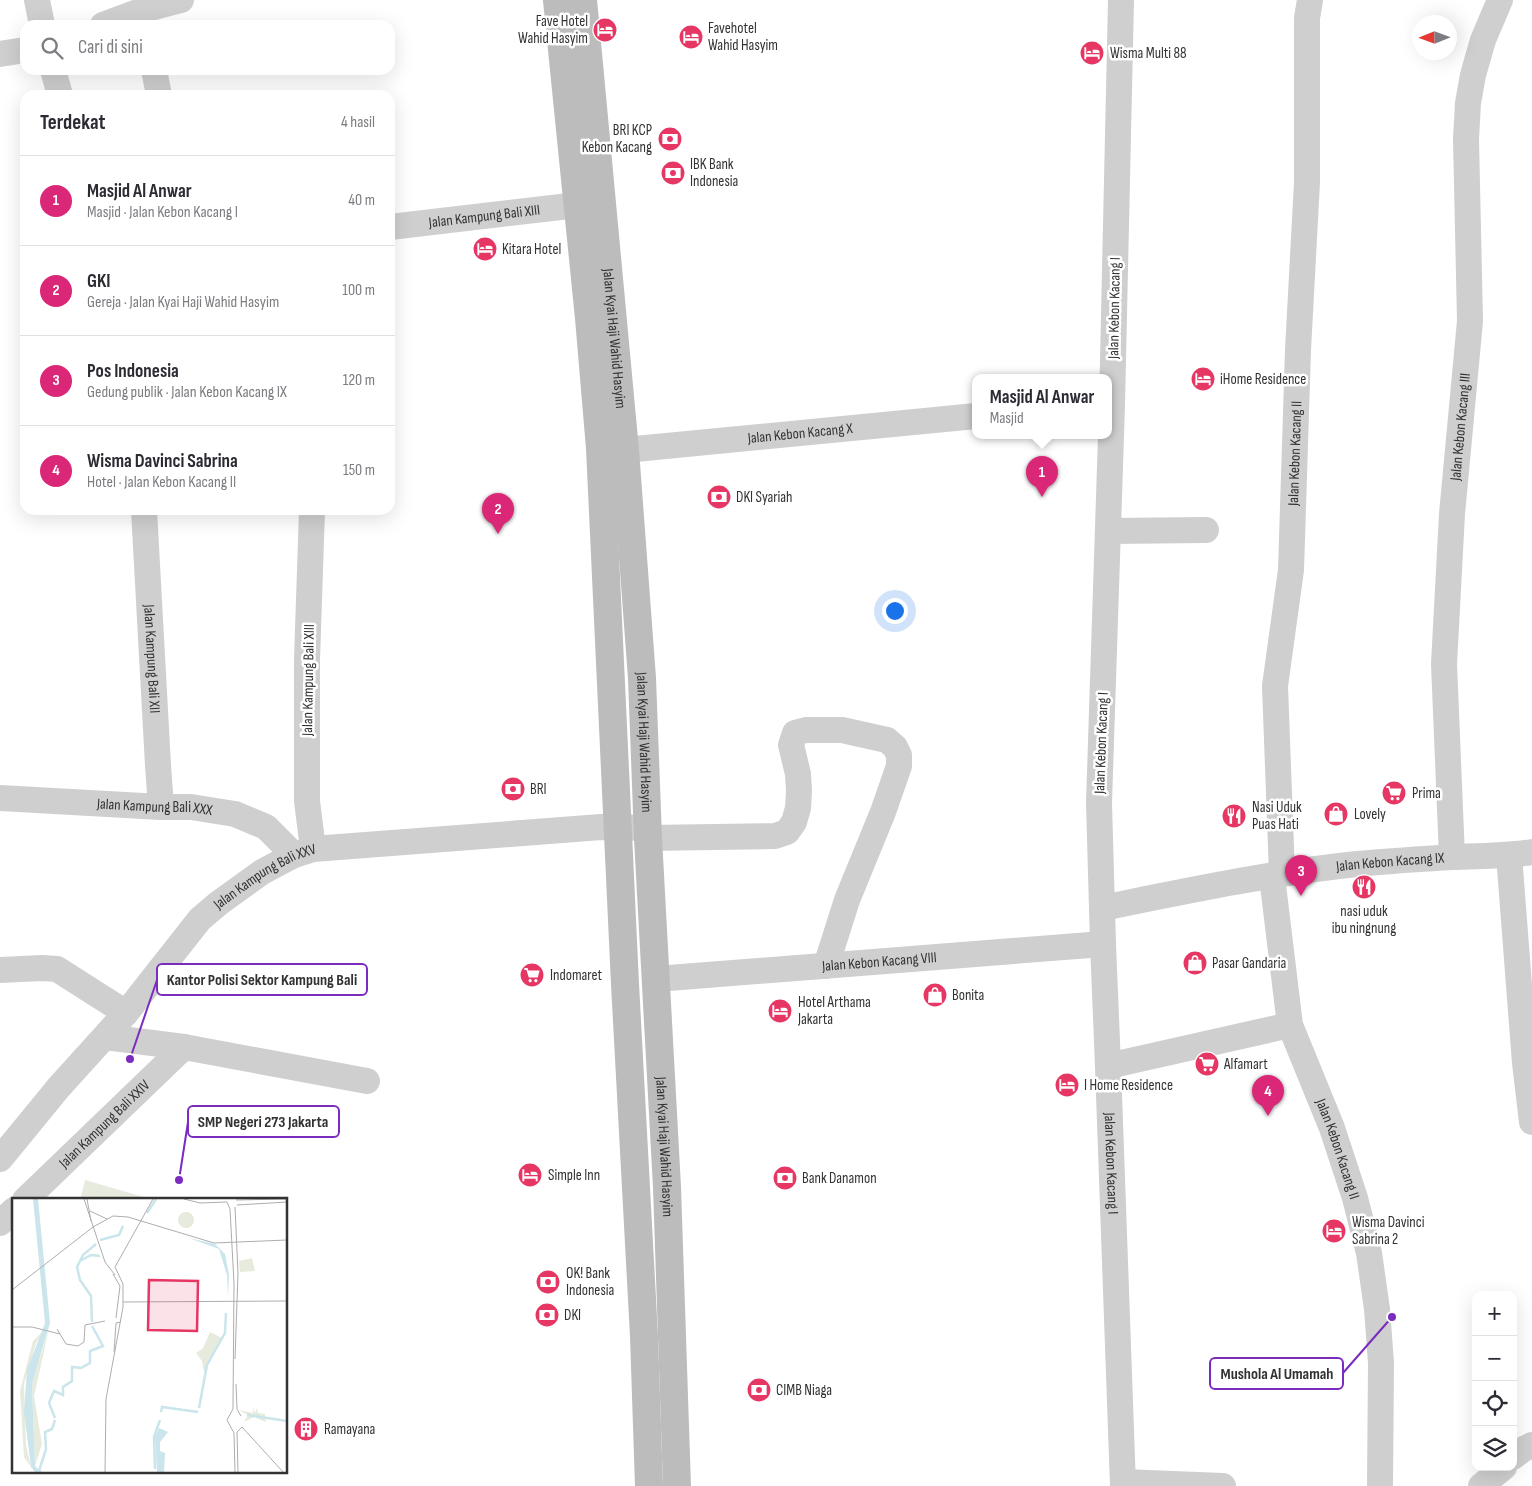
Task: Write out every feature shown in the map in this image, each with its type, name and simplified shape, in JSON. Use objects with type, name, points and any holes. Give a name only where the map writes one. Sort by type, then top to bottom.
[{"type":"main road","name":"Jalan Kyai Haji Wahid Hasyim","points":[[557,0],[600,448],[625,984],[644,1336],[649,1486]]},
{"type":"main road","name":"Jalan Kyai Haji Wahid Hasyim","points":[[583,0],[626,450],[642,678],[648,833],[667,1187],[677,1486]]},
{"type":"main road","points":[[612,677],[642,678]]},
{"type":"street","points":[[37,0],[41,20]]},
{"type":"street","points":[[129,20],[145,17],[177,0]]},
{"type":"street","name":"Jalan Kebon Kacang I","points":[[1111,374],[1121,0]]},
{"type":"street","name":"Jalan Kebon Kacang II","points":[[1310,0],[1307,18],[1307,182],[1298,350],[1291,570],[1275,686],[1277,875],[1290,1025],[1332,1128],[1355,1198],[1369,1253],[1377,1309],[1381,1363],[1380,1486]]},
{"type":"street","name":"Jalan Kebon Kacang III","points":[[1452,857],[1444,664],[1452,514],[1470,321],[1466,139],[1468,103],[1473,75],[1483,40],[1500,0]]},
{"type":"street","points":[[0,54],[20,51]]},
{"type":"street","points":[[54,75],[59,90]]},
{"type":"street","points":[[155,75],[158,90]]},
{"type":"street","name":"Jalan Kampung Bali XIII","points":[[395,226],[578,205]]},
{"type":"street","name":"Jalan Kebon Kacang X","points":[[626,450],[972,416]]},
{"type":"street","name":"Jalan Kebon Kacang I","points":[[1109,439],[1099,803],[1123,1484]]},
{"type":"street","name":"Jalan Kampung Bali XII","points":[[144,515],[161,807]]},
{"type":"street","name":"Jalan Kampung Bali XIII","points":[[304,852],[307,801],[307,660],[312,515]]},
{"type":"street","points":[[1108,531],[1206,530]]},
{"type":"street","name":"Jalan Kampung Bali XXV","points":[[2,1155],[59,1087],[126,1014],[200,920],[218,903],[262,872],[304,852],[601,827],[618,827],[648,833],[775,836],[787,832],[794,822],[800,791],[791,745],[795,733],[806,730],[842,730],[887,740],[896,747],[899,755],[899,766],[883,812],[847,900],[826,966]]},
{"type":"street","name":"Jalan Kampung Bali XXX","points":[[0,798],[191,807],[234,814],[266,827],[304,852]]},
{"type":"street","points":[[1520,854],[1525,1063],[1532,1122]]},
{"type":"street","name":"Jalan Kebon Kacang IX","points":[[1102,908],[1189,890],[1357,864],[1520,854]]},
{"type":"street","name":"Jalan Kebon Kacang VIII","points":[[656,979],[1103,944]]},
{"type":"street","points":[[0,970],[57,969],[126,1014]]},
{"type":"street","points":[[1108,1066],[1290,1025]]},
{"type":"street","points":[[105,1038],[184,1047],[368,1081]]},
{"type":"street","name":"Jalan Kampung Bali XXIV","points":[[27,1198],[184,1047]]},
{"type":"street","points":[[0,1223],[12,1212]]},
{"type":"street","points":[[1517,1454],[1532,1444]]},
{"type":"street","points":[[1481,1486],[1499,1471]]},
{"type":"street","points":[[1123,1484],[1224,1486]]},
{"type":"shaded area","points":[[85,1180],[147,1198],[80,1198]]},
{"type":"place","name":"Fave Hotel Wahid Hasyim","points":[[605,30]]},
{"type":"place","name":"Favehotel Wahid Hasyim","points":[[691,37]]},
{"type":"place","name":"Wisma Multi 88","points":[[1092,53]]},
{"type":"place","name":"BRI KCP Kebon Kacang","points":[[670,139]]},
{"type":"place","name":"IBK Bank Indonesia","points":[[673,173]]},
{"type":"place","name":"Kitara Hotel","points":[[485,249]]},
{"type":"place","name":"iHome Residence","points":[[1203,379]]},
{"type":"place","name":"DKI Syariah","points":[[719,497]]},
{"type":"place","name":"Masjid Al Anwar","points":[[1042,497]]},
{"type":"place","name":"GKI","points":[[498,534]]},
{"type":"place","name":"BRI","points":[[513,789]]},
{"type":"place","name":"Prima","points":[[1394,793]]},
{"type":"place","name":"Lovely","points":[[1336,814]]},
{"type":"place","name":"Nasi Uduk Puas Hati","points":[[1234,816]]},
{"type":"place","name":"nasi uduk ibu ningnung","points":[[1364,887]]},
{"type":"place","name":"Pos Indonesia","points":[[1301,896]]},
{"type":"place","name":"Pasar Gandaria","points":[[1195,963]]},
{"type":"place","name":"Indomaret","points":[[532,975]]},
{"type":"place","name":"Bonita","points":[[935,995]]},
{"type":"place","name":"Hotel Arthama Jakarta","points":[[780,1011]]},
{"type":"place","name":"Kantor Polisi Sektor Kampung Bali","points":[[130,1059]]},
{"type":"place","name":"Alfamart","points":[[1207,1064]]},
{"type":"place","name":"I Home Residence","points":[[1067,1085]]},
{"type":"place","name":"Wisma Davinci Sabrina","points":[[1268,1116]]},
{"type":"place","name":"Simple Inn","points":[[530,1175]]},
{"type":"place","name":"Bank Danamon","points":[[785,1178]]},
{"type":"place","name":"SMP Negeri 273 Jakarta","points":[[179,1180]]},
{"type":"place","name":"Wisma Davinci Sabrina 2","points":[[1334,1231]]},
{"type":"place","name":"OK! Bank Indonesia","points":[[548,1282]]},
{"type":"place","name":"DKI","points":[[547,1315]]},
{"type":"place","name":"Mushola Al Umamah","points":[[1392,1317]]},
{"type":"place","name":"CIMB Niaga","points":[[759,1390]]},
{"type":"place","name":"Ramayana","points":[[306,1429]]}]
